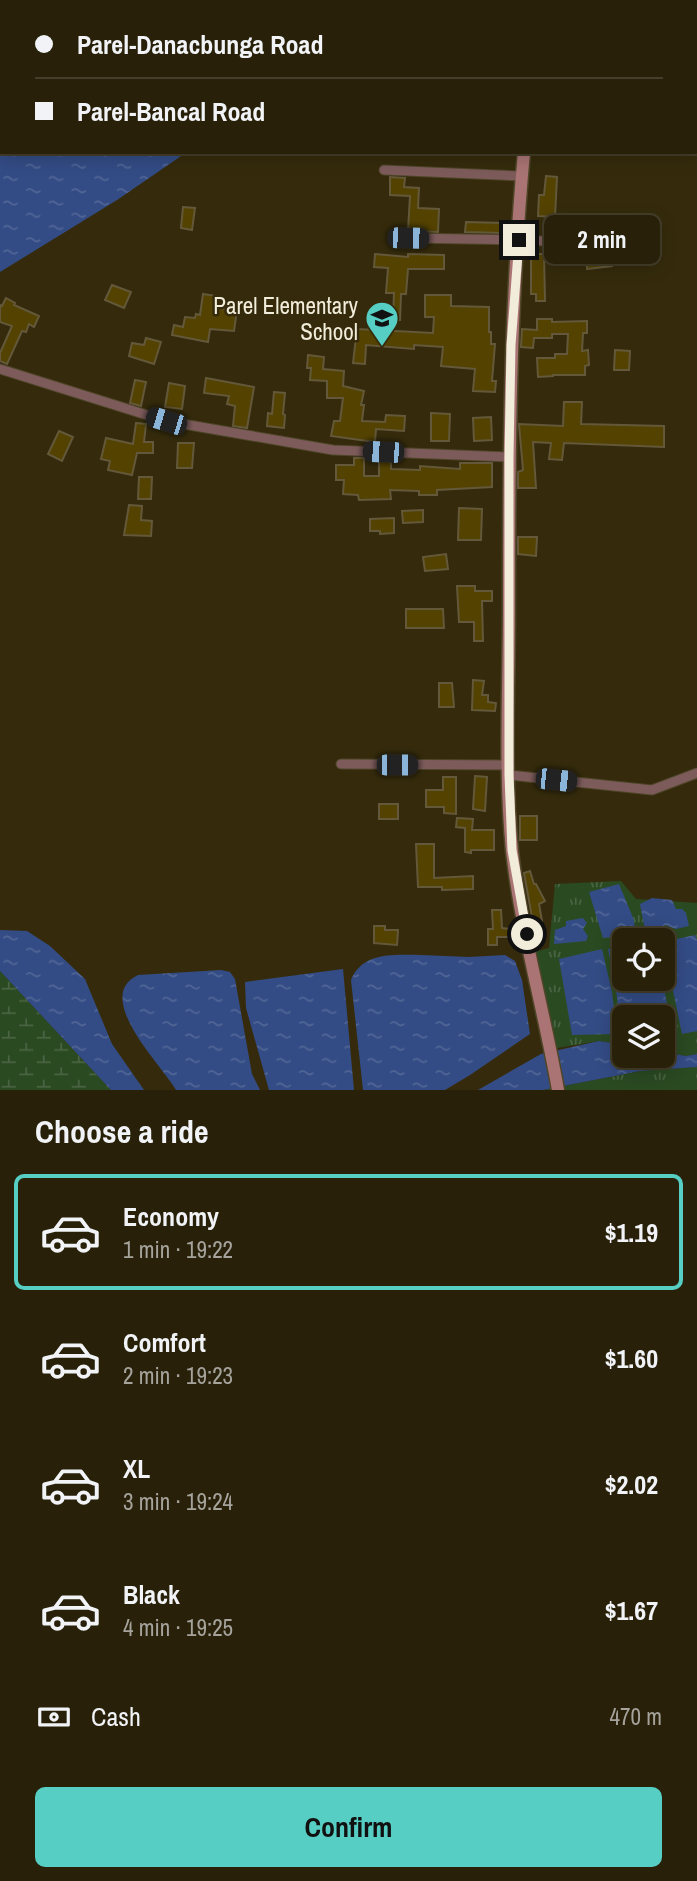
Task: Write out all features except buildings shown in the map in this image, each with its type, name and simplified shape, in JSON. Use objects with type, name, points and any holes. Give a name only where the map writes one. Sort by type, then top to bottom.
[{"type":"main road","points":[[524,154],[511,345],[509,770],[512,850],[519,896],[558,1090]]},
{"type":"street","points":[[384,170],[522,176]]},
{"type":"street","points":[[408,238],[642,245]]},
{"type":"street","points":[[0,369],[179,423],[333,450],[509,457]]},
{"type":"street","points":[[341,764],[509,770],[652,790],[697,773]]},
{"type":"green space","points":[[621,881],[636,899],[697,903],[697,1054],[675,1054],[675,1005],[612,1005],[612,1043],[599,1041],[551,1049],[531,953],[549,948],[555,884]]},
{"type":"green space","points":[[0,971],[111,1090],[0,1090]]},
{"type":"green space","points":[[697,1067],[697,1090],[543,1090],[641,1071]]},
{"type":"water","points":[[0,154],[184,154],[117,200],[0,272]]},
{"type":"water","points":[[619,884],[635,928],[612,928],[612,937],[603,938],[589,892]]},
{"type":"water","points":[[652,898],[672,900],[676,909],[682,909],[686,913],[689,926],[676,929],[665,925],[662,928],[645,928],[640,904]]},
{"type":"water","points":[[583,918],[587,923],[583,929],[588,936],[586,941],[554,944],[555,930],[566,926],[566,921]]},
{"type":"water","points":[[0,930],[27,931],[50,946],[85,979],[112,1044],[144,1090],[111,1090],[0,971]]},
{"type":"water","points":[[695,935],[697,940],[697,1031],[682,1034],[673,991],[675,939]]},
{"type":"water","points":[[602,949],[614,1005],[612,1034],[572,1035],[559,959]]},
{"type":"water","points":[[608,949],[612,949],[612,969]]},
{"type":"water","points":[[391,955],[505,955],[515,961],[522,980],[530,1034],[445,1090],[363,1090],[351,980],[363,964],[372,959]]},
{"type":"water","points":[[343,969],[354,1090],[269,1090],[246,1008],[245,982]]},
{"type":"water","points":[[221,970],[230,972],[235,979],[252,1074],[260,1090],[176,1090],[134,1031],[122,999],[126,985],[138,975]]},
{"type":"water","points":[[616,991],[665,991],[667,1005],[618,1005]]},
{"type":"water","points":[[599,1041],[612,1043],[612,1068],[675,1068],[675,1054],[697,1054],[697,1067],[640,1071],[543,1090],[478,1090],[541,1054]]},
{"type":"place","name":"Parel Elementary School","points":[[382,348]]},
{"type":"route","points":[[519,240],[511,345],[509,775],[512,850],[527,934]]}]
